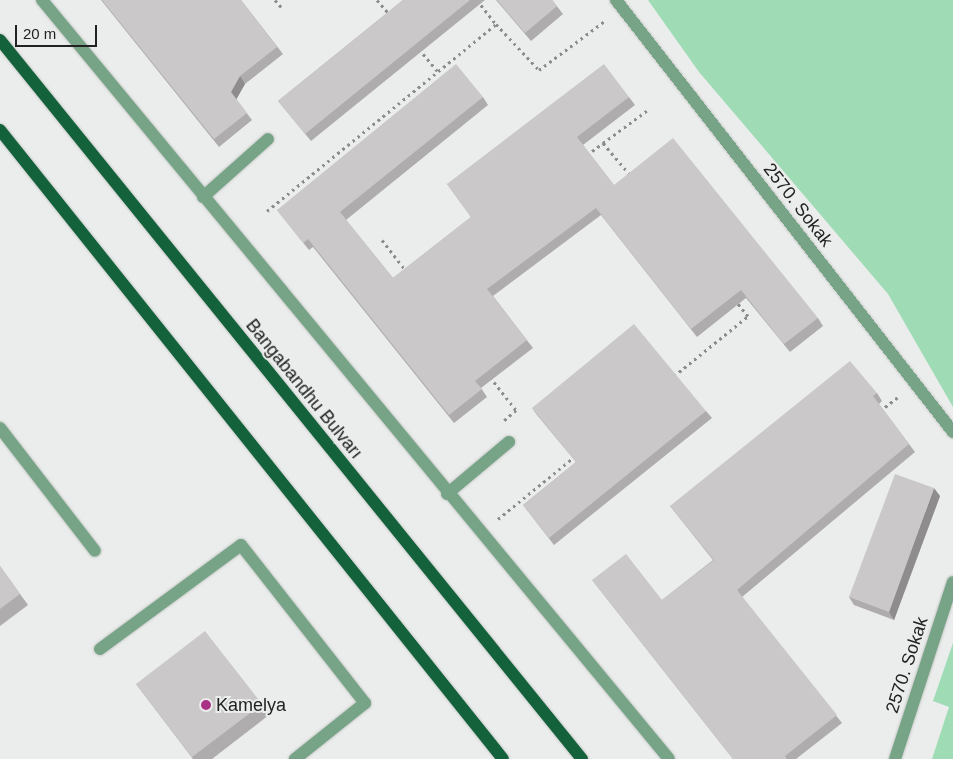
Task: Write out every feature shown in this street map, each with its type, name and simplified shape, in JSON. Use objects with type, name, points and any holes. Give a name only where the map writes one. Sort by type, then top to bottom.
[{"type":"main road","name":"Bangabandhu Bulvarı","points":[[0,40],[582,759]]},
{"type":"main road","points":[[0,130],[503,759]]},
{"type":"street","points":[[42,0],[447,494],[668,759]]},
{"type":"street","name":"2570. Sokak","points":[[619,4],[953,432]]},
{"type":"street","points":[[203,197],[268,139]]},
{"type":"street","points":[[0,428],[95,551]]},
{"type":"street","points":[[447,494],[509,442]]},
{"type":"street","points":[[100,648],[241,545],[365,703],[295,759]]},
{"type":"street","name":"2570. Sokak","points":[[895,759],[953,582]]},
{"type":"path","points":[[275,0],[282,8]]},
{"type":"path","points":[[378,0],[396,22]]},
{"type":"path","points":[[477,0],[496,24],[539,70],[619,4]]},
{"type":"path","points":[[267,211],[496,24]]},
{"type":"path","points":[[414,43],[438,72]]},
{"type":"path","points":[[579,161],[649,109]]},
{"type":"path","points":[[603,143],[634,180]]},
{"type":"path","points":[[382,240],[412,279]]},
{"type":"path","points":[[672,378],[748,316],[729,293]]},
{"type":"path","points":[[486,372],[516,410],[494,429]]},
{"type":"path","points":[[877,414],[915,383]]},
{"type":"path","points":[[480,534],[580,453]]},
{"type":"green space","points":[[648,0],[953,0],[953,407],[888,294],[699,72]]},
{"type":"green space","points":[[953,643],[953,759],[932,759],[949,707],[933,701]]},
{"type":"building","points":[[102,0],[241,0],[277,47],[240,76],[231,92],[247,113],[214,139]]},
{"type":"building","points":[[403,0],[470,0],[305,134],[278,101]]},
{"type":"building","points":[[497,0],[552,0],[557,6],[525,33]]},
{"type":"building","points":[[456,64],[483,97],[340,212],[393,278],[471,217],[447,184],[604,64],[629,97],[577,137],[614,185],[673,138],[818,318],[784,344],[741,290],[691,329],[596,208],[487,289],[527,340],[475,381],[482,389],[449,415],[308,239],[303,243],[277,210]]},
{"type":"building","points":[[634,324],[706,411],[549,538],[523,505],[576,462],[532,408]]},
{"type":"building","points":[[850,361],[877,393],[873,396],[909,444],[737,590],[837,715],[785,756],[787,759],[733,759],[592,580],[626,554],[662,600],[714,560],[670,506]]},
{"type":"building","points":[[895,474],[934,488],[889,612],[849,597]]},
{"type":"building","points":[[0,566],[20,594],[0,609]]},
{"type":"building","name":"Kamelya","points":[[205,631],[262,704],[192,757],[136,684]]},
{"type":"place","name":"Kamelya","points":[[206,705]]}]
